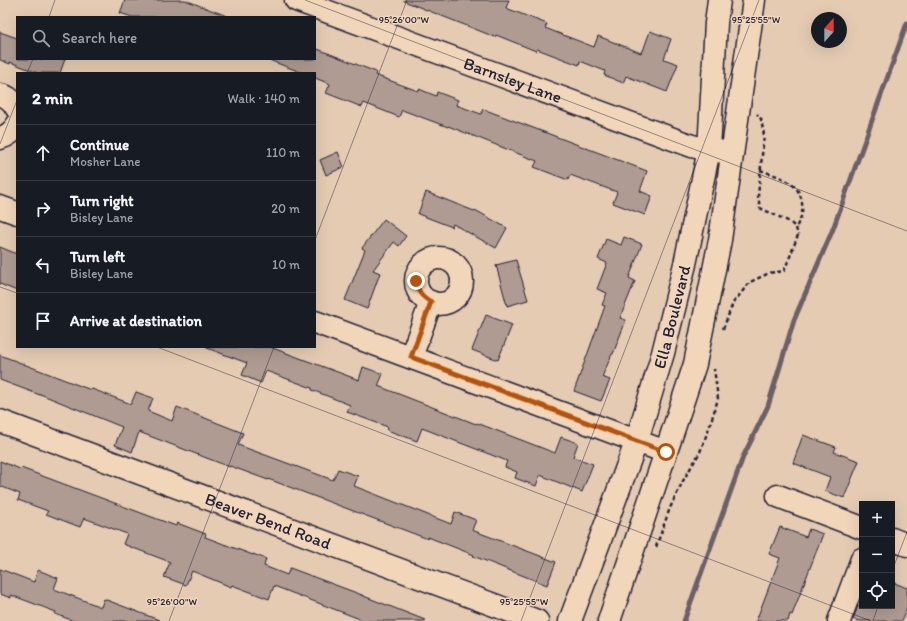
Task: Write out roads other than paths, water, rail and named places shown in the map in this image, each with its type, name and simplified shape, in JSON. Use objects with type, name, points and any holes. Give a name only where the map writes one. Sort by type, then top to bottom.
[{"type":"street","name":"Barnsley Lane","points":[[296,0],[692,146],[732,153]]},
{"type":"street","name":"Ella Boulevard","points":[[570,621],[637,440],[665,346],[685,264],[709,150],[716,23],[719,0]]},
{"type":"street","name":"Ella Boulevard","points":[[609,621],[695,364],[720,240],[754,0]]},
{"type":"street","points":[[0,95],[12,100],[16,107]]},
{"type":"street","points":[[0,138],[13,131],[16,126]]},
{"type":"street","points":[[0,207],[16,213]]},
{"type":"street","points":[[411,357],[431,302]]},
{"type":"street","points":[[316,322],[666,452]]},
{"type":"street","name":"Beaver Bend Road","points":[[0,421],[537,621]]},
{"type":"street","points":[[778,496],[859,527]]},
{"type":"street","points":[[895,541],[907,545]]},
{"type":"street","points":[[839,621],[859,567]]},
{"type":"waterway","points":[[684,621],[743,457],[768,406],[794,320],[833,229],[907,23]]}]
